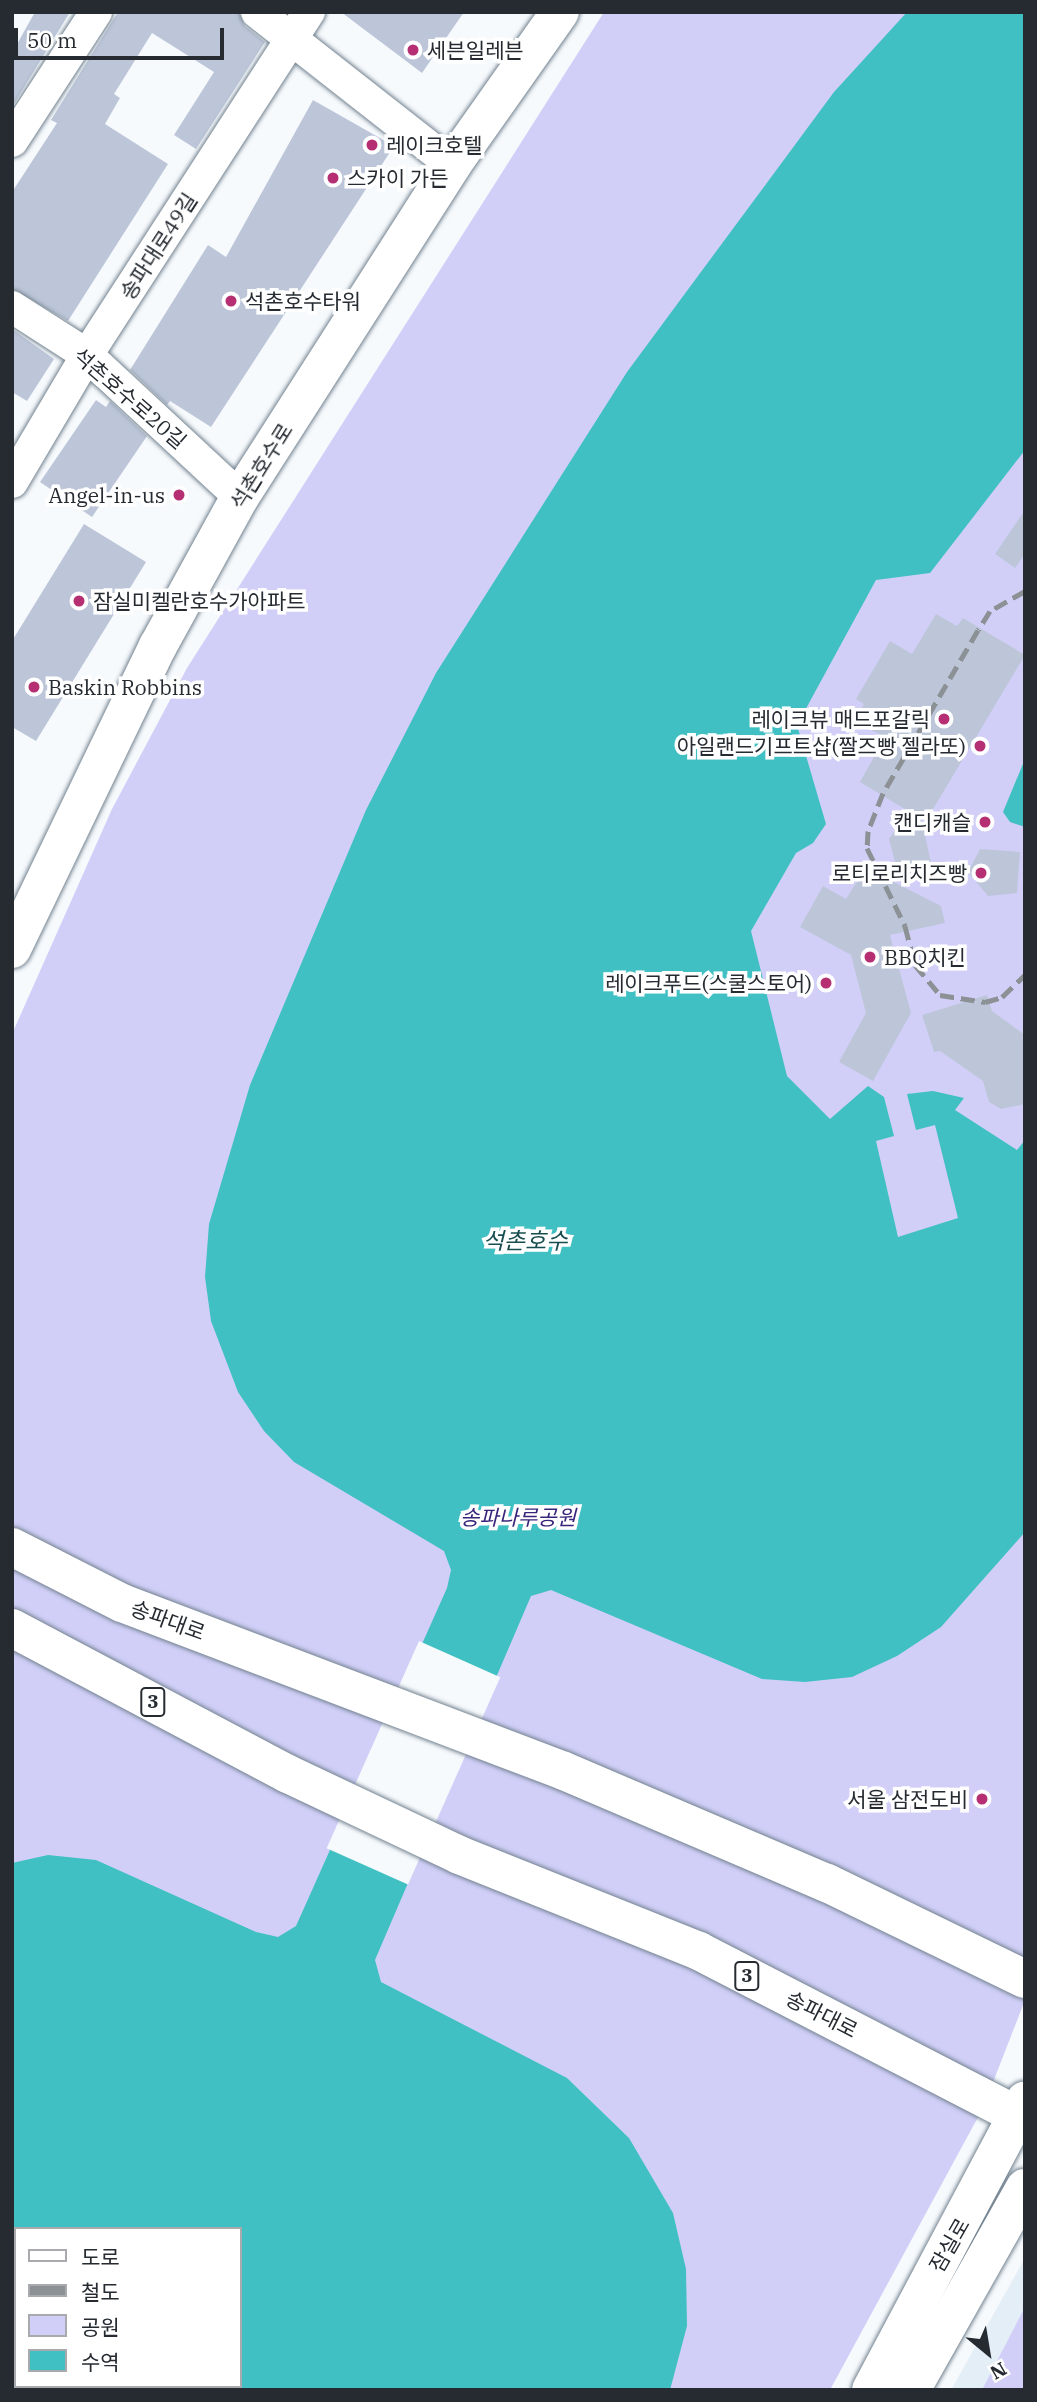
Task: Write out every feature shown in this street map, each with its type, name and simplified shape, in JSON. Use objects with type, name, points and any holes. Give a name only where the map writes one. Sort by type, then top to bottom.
[{"type":"main road","name":"석촌호수로","points":[[12,949],[158,646],[240,497],[452,165],[561,12]]},
{"type":"main road","name":"송파대로","points":[[12,1547],[122,1603],[508,1748],[827,1884],[1025,1979]]},
{"type":"main road","name":"송파대로","points":[[12,1628],[288,1774],[459,1855],[699,1951],[1022,2111]]},
{"type":"main road","name":"잠실로","points":[[871,2390],[1022,2111]]},
{"type":"main road","name":"잠실로","points":[[911,2390],[1025,2188]]},
{"type":"street","points":[[12,141],[96,12]]},
{"type":"street","points":[[257,12],[452,165]]},
{"type":"street","name":"송파대로49길","points":[[12,482],[87,355],[309,12]]},
{"type":"street","name":"석촌호수로20길","points":[[12,307],[87,355],[240,497]]},
{"type":"shaded area","points":[[1025,2258],[1025,2390],[951,2390]]},
{"type":"green space","name":"송파나루공원","points":[[604,12],[1025,12],[1025,2000],[983,2108],[830,2390],[12,2390],[12,1034],[112,809],[187,668]]},
{"type":"green space","points":[[1025,2307],[1025,2390],[982,2390]]},
{"type":"water","name":"석촌호수","points":[[907,12],[1025,12],[1025,450],[930,573],[876,580],[797,725],[826,824],[813,843],[796,853],[751,931],[787,1076],[830,1119],[868,1086],[884,1097],[894,1136],[876,1141],[898,1237],[958,1218],[935,1125],[916,1130],[907,1094],[933,1091],[964,1098],[955,1110],[1017,1150],[1025,1140],[1025,1532],[941,1627],[897,1656],[852,1677],[805,1682],[762,1679],[551,1590],[531,1596],[375,1960],[381,1982],[567,2078],[629,2138],[673,2213],[686,2269],[687,2326],[670,2390],[12,2390],[12,1863],[48,1855],[96,1860],[256,1932],[278,1937],[296,1926],[447,1588],[451,1570],[444,1551],[294,1462],[264,1431],[238,1392],[211,1321],[205,1277],[209,1224],[250,1085],[366,810],[436,673],[627,372],[834,92]]},
{"type":"water","points":[[1025,759],[1025,827],[1010,822],[1003,812]]},
{"type":"pier","points":[[419,1641],[500,1677],[408,1885],[327,1848]]},
{"type":"building","points":[[35,12],[70,12],[12,107],[12,53]]},
{"type":"building","points":[[118,12],[239,12],[245,26],[265,42],[196,149],[174,135],[214,72],[152,33],[114,94],[120,98],[105,124],[168,164],[68,321],[12,289],[12,192],[57,123],[51,120]]},
{"type":"building","points":[[341,12],[464,12],[422,73]]},
{"type":"building","points":[[313,100],[394,146],[211,427],[170,401],[167,405],[130,370],[208,245],[226,257]]},
{"type":"building","points":[[12,329],[54,359],[27,401],[12,392]]},
{"type":"building","points":[[96,400],[106,407],[110,401],[147,436],[92,517],[40,482]]},
{"type":"building","points":[[1025,510],[1025,554],[1015,568],[995,554]]},
{"type":"building","name":"잠실미켈란호수가아파트","points":[[84,524],[146,562],[36,741],[12,727],[12,641]]},
{"type":"building","points":[[936,614],[957,626],[963,618],[1025,655],[926,821],[921,816],[931,863],[900,881],[889,839],[908,811],[860,782],[885,737],[854,721],[864,704],[856,699],[890,641],[912,654]]},
{"type":"building","points":[[980,849],[1020,852],[1017,893],[988,896],[968,872]]},
{"type":"building","points":[[876,873],[941,906],[945,923],[890,935],[911,1013],[873,1081],[839,1062],[866,1013],[851,955],[800,927],[823,886],[846,899],[856,883]]},
{"type":"building","points":[[987,995],[992,1011],[1025,1035],[1025,1104],[1001,1109],[989,1102],[983,1081],[940,1051],[934,1052],[922,1015]]},
{"type":"railway","points":[[1025,591],[990,611],[978,630],[883,793],[868,831],[867,848],[905,926],[915,965],[940,995],[985,1002],[1002,997],[1025,975]]},
{"type":"place","name":"세븐일레븐","points":[[413,50]]},
{"type":"place","name":"레이크호텔","points":[[372,145]]},
{"type":"place","name":"스카이 가든","points":[[333,178]]},
{"type":"place","name":"석촌호수타워","points":[[231,301]]},
{"type":"place","name":"Angel-in-us","points":[[179,495]]},
{"type":"place","name":"잠실미켈란호수가아파트","points":[[79,601]]},
{"type":"place","name":"Baskin Robbins","points":[[34,687]]},
{"type":"place","name":"레이크뷰 매드포갈릭","points":[[944,719]]},
{"type":"place","name":"아일랜드기프트샵(짤즈빵 젤라또)","points":[[980,746]]},
{"type":"place","name":"캔디캐슬","points":[[985,822]]},
{"type":"place","name":"로티로리치즈빵","points":[[981,873]]},
{"type":"place","name":"BBQ치킨","points":[[870,957]]},
{"type":"place","name":"레이크푸드(스쿨스토어)","points":[[826,983]]},
{"type":"place","name":"서울 삼전도비","points":[[982,1799]]}]
